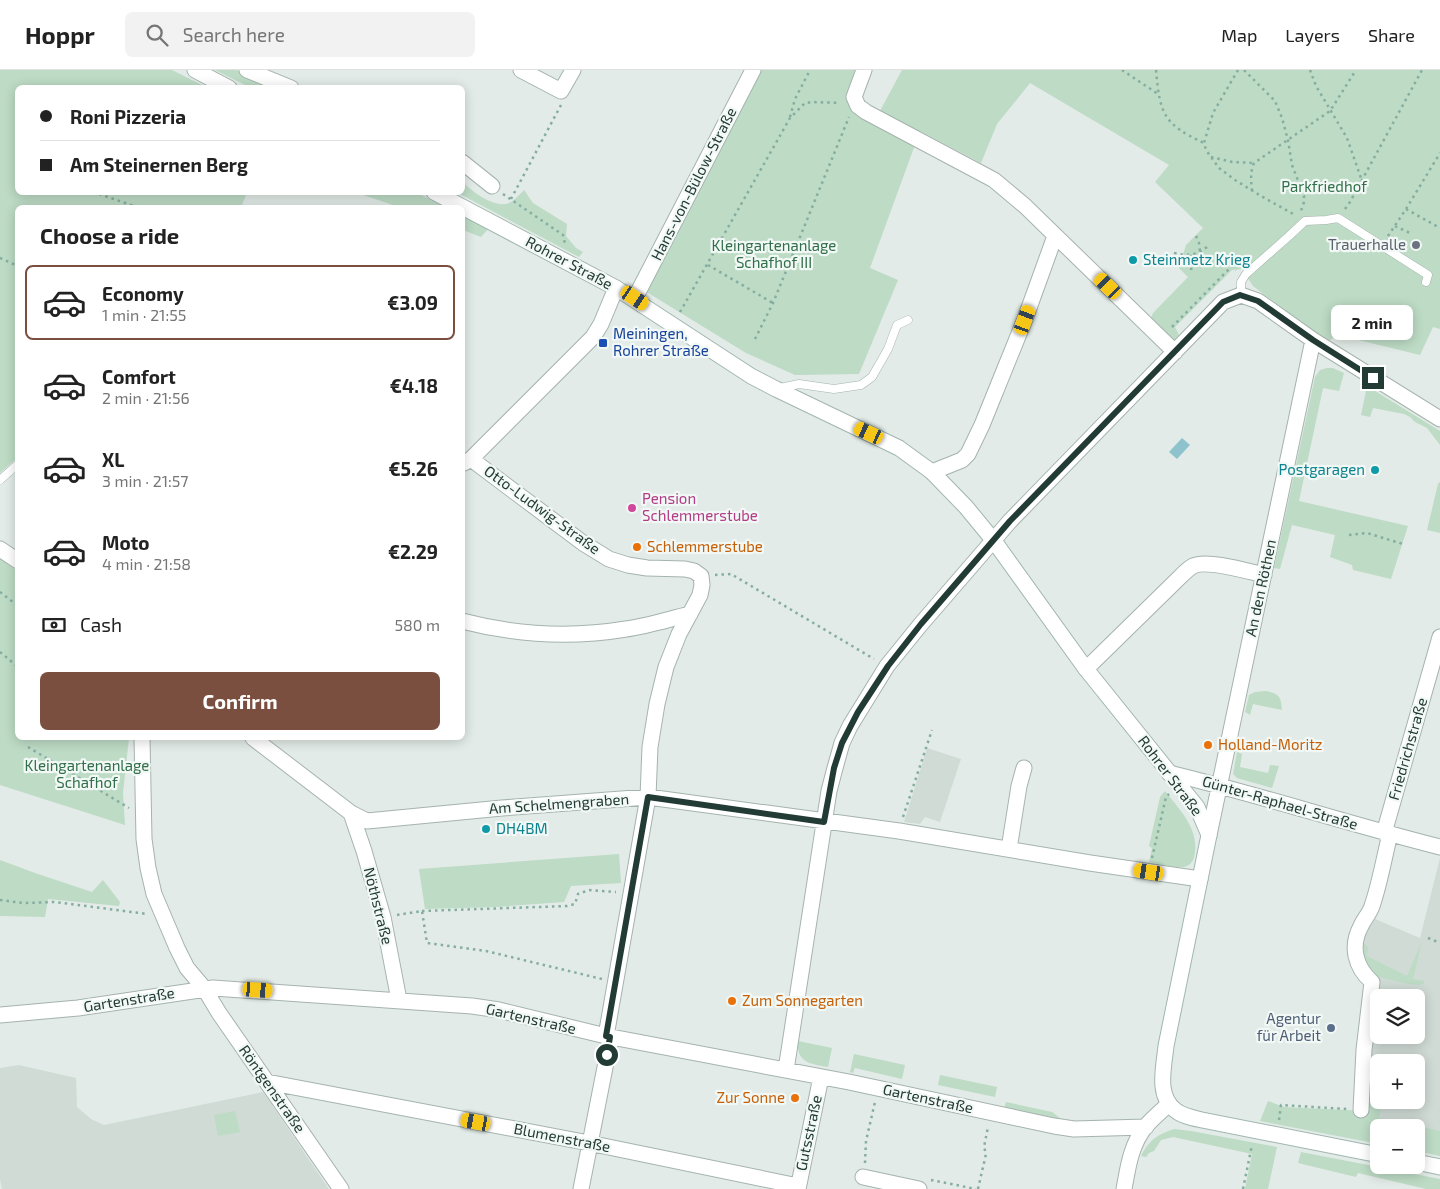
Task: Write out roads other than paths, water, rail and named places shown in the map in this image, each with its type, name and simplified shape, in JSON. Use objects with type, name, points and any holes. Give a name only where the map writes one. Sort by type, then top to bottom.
[{"type":"street","points":[[195,70],[223,85]]},
{"type":"street","points":[[247,70],[284,85]]},
{"type":"street","points":[[521,70],[561,91],[573,70]]},
{"type":"street","name":"Hans-von-Bülow-Straße","points":[[635,298],[753,70]]},
{"type":"street","points":[[864,70],[851,100],[866,112],[994,180],[1025,206],[1175,352]]},
{"type":"street","points":[[465,164],[492,186]]},
{"type":"street","name":"Rohrer Straße","points":[[440,195],[459,205]]},
{"type":"street","name":"Rohrer Straße","points":[[465,208],[635,298],[751,376],[899,448],[932,472],[966,507],[994,541],[1086,669],[1197,807],[1210,835]]},
{"type":"street","points":[[932,472],[962,460],[968,454],[982,425],[1025,320],[1055,236]]},
{"type":"street","points":[[467,461],[593,337],[601,324],[616,288]]},
{"type":"street","points":[[786,1070],[834,768],[842,743],[858,712],[888,666],[921,624],[1010,521],[1223,302],[1240,295],[1258,301],[1313,340],[1440,419]]},
{"type":"street","name":"An den Röthen","points":[[1210,835],[1313,340]]},
{"type":"street","name":"Otto-Ludwig-Straße","points":[[467,461],[583,543],[609,558],[628,565],[647,568],[694,571],[701,576],[702,585],[700,595],[690,614]]},
{"type":"street","points":[[0,549],[15,559]]},
{"type":"street","points":[[1086,669],[1192,567],[1204,563],[1264,575]]},
{"type":"street","points":[[465,622],[484,627],[524,633],[576,634],[626,629],[690,614]]},
{"type":"street","points":[[581,1189],[648,797],[650,747],[657,704],[666,666],[690,614]]},
{"type":"street","name":"Friedrichstraße","points":[[1387,833],[1440,637]]},
{"type":"street","name":"Röntgenstraße","points":[[142,740],[142,816],[148,868],[154,894],[176,948],[187,968],[204,988],[219,1013],[342,1189]]},
{"type":"street","name":"Am Schelmengraben","points":[[256,740],[351,814],[367,820],[648,797],[899,831],[1200,879]]},
{"type":"street","points":[[1009,849],[1019,786],[1024,768]]},
{"type":"street","name":"Günter-Raphael-Straße","points":[[1169,773],[1220,785],[1440,847]]},
{"type":"street","name":"Nöthstraße","points":[[351,814],[383,917],[399,1000]]},
{"type":"street","points":[[1361,1110],[1364,1050],[1372,982],[1360,968],[1355,956],[1355,942],[1361,925],[1372,908],[1387,833]]},
{"type":"street","points":[[1210,835],[1166,1046],[1162,1076],[1164,1094],[1169,1104],[1176,1111],[1188,1116],[1370,1153]]},
{"type":"street","name":"Gartenstraße","points":[[0,1015],[78,1008],[204,988],[258,990],[472,1006],[499,1010],[608,1036],[821,1077],[1054,1126],[1074,1129],[1146,1127]]},
{"type":"street","name":"Gutsstraße","points":[[798,1187],[821,1077]]},
{"type":"street","name":"Blumenstraße","points":[[267,1082],[589,1143],[798,1187]]},
{"type":"street","points":[[1124,1189],[1137,1140],[1146,1127],[1169,1104]]},
{"type":"street","points":[[1425,1164],[1440,1167]]},
{"type":"street","points":[[863,1177],[921,1184]]},
{"type":"lane","points":[[1240,295],[1241,282],[1246,274],[1305,221],[1338,218],[1428,275],[1426,282]]},
{"type":"lane","points":[[776,389],[799,384],[834,388],[861,385],[872,377],[888,349],[897,326],[908,320]]},
{"type":"lane","points":[[0,480],[15,467]]},
{"type":"water","points":[[1182,438],[1190,445],[1177,459],[1169,452]]},
{"type":"place","name":"Trauerhalle","points":[[1416,245]]},
{"type":"place","name":"Steinmetz Krieg","points":[[1133,260]]},
{"type":"place","name":"Meiningen, Rohrer Straße","points":[[603,343]]},
{"type":"place","name":"Postgaragen","points":[[1375,470]]},
{"type":"place","name":"Pension Schlemmerstube","points":[[632,508]]},
{"type":"place","name":"Schlemmerstube","points":[[637,547]]},
{"type":"place","name":"Holland-Moritz","points":[[1208,745]]},
{"type":"place","name":"DH4BM","points":[[486,829]]},
{"type":"place","name":"Zum Sonnegarten","points":[[732,1001]]},
{"type":"place","name":"Agentur für Arbeit","points":[[1331,1028]]},
{"type":"place","name":"Zur Sonne","points":[[795,1098]]},
{"type":"park label","name":"Parkfriedhof","points":[[1324,187]]},
{"type":"park label","name":"Kleingartenanlage Schafhof III","points":[[774,254]]},
{"type":"park label","name":"Kleingartenanlage Schafhof","points":[[87,774]]}]
